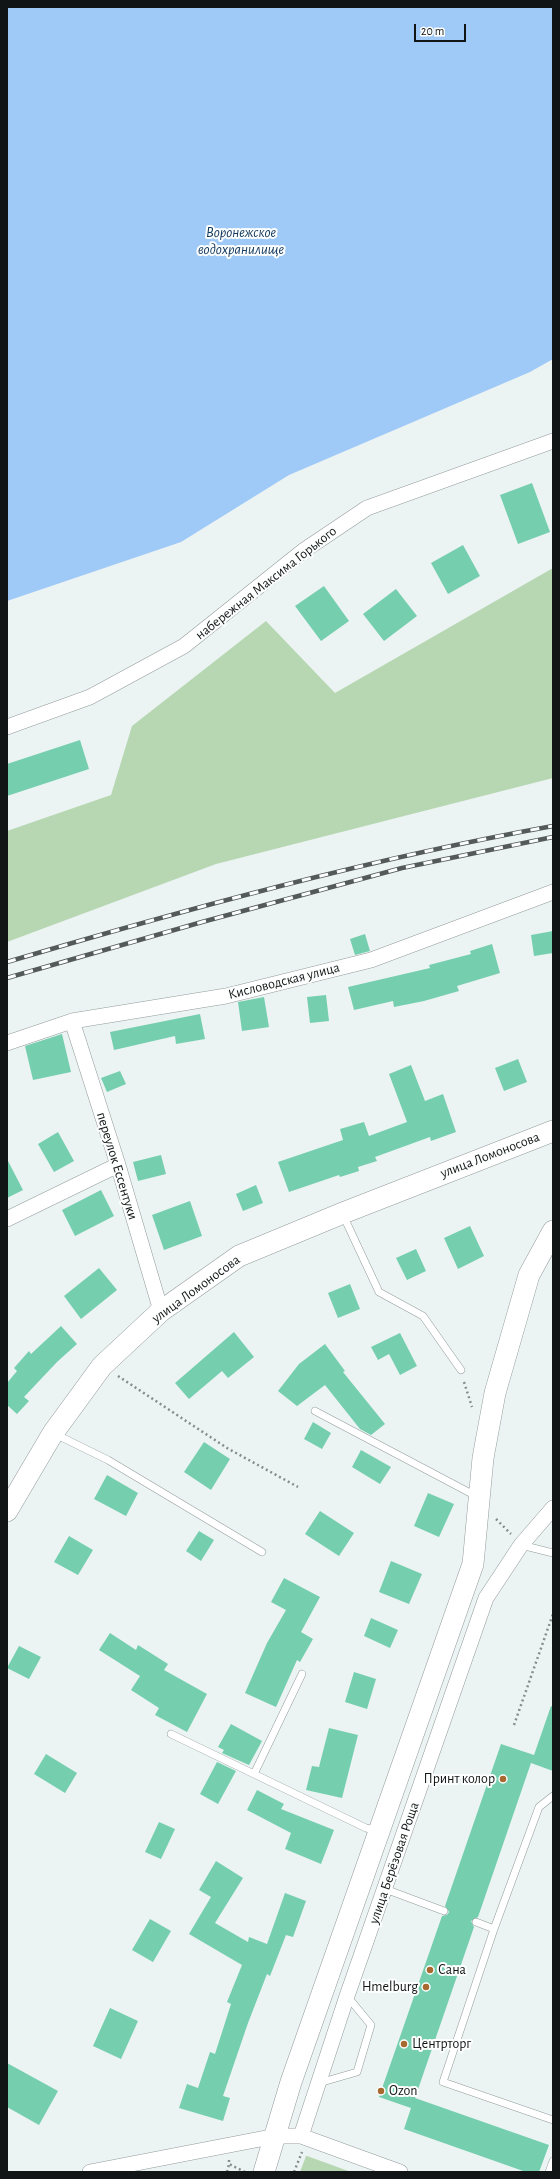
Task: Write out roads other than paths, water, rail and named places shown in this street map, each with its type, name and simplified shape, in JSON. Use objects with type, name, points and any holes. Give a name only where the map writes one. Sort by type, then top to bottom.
[{"type":"main road","name":"улица Ломоносова","points":[[7,1511],[53,1433],[102,1366],[162,1311],[239,1256],[342,1213],[553,1131]]},
{"type":"main road","points":[[264,2172],[291,2082],[380,1831],[472,1564],[483,1458],[495,1393],[529,1275],[553,1230]]},
{"type":"street","name":"набережная Максима Горького","points":[[7,727],[90,697],[184,646],[303,551],[367,508],[553,441]]},
{"type":"street","name":"Кисловодская улица","points":[[7,1043],[72,1021],[226,996],[371,960],[553,892]]},
{"type":"street","name":"переулок Ессентуки","points":[[72,1021],[118,1165],[162,1311]]},
{"type":"street","points":[[7,1219],[118,1165]]},
{"type":"street","name":"улица Берёзовая Роща","points":[[304,2137],[319,2083],[347,1996],[486,1598],[521,1545],[553,1508]]},
{"type":"street","points":[[90,2172],[276,2136],[304,2137],[400,2172]]},
{"type":"lane","points":[[342,1213],[379,1292],[423,1316],[461,1370]]},
{"type":"lane","points":[[315,1411],[480,1498]]},
{"type":"lane","points":[[53,1433],[108,1460],[262,1552]]},
{"type":"lane","points":[[521,1545],[553,1553]]},
{"type":"lane","points":[[254,1774],[302,1674]]},
{"type":"lane","points":[[171,1734],[366,1828],[380,1831]]},
{"type":"lane","points":[[553,1796],[539,1807],[494,1929],[443,2082],[553,2120]]},
{"type":"lane","points":[[385,1889],[444,1911]]},
{"type":"lane","points":[[476,1922],[494,1929]]},
{"type":"lane","points":[[319,2083],[357,2072],[372,2025],[347,1996]]},
{"type":"lane","points":[[550,2172],[553,2161]]},
{"type":"water","name":"Воронежское водохранилище","points":[[7,7],[553,7],[553,359],[530,372],[289,475],[181,542],[7,601]]},
{"type":"railway","points":[[7,962],[278,886],[415,854],[553,826]]},
{"type":"railway","points":[[7,978],[202,922],[402,868],[553,837]]},
{"type":"place","name":"Принт колор","points":[[503,1779]]},
{"type":"place","name":"Сана","points":[[430,1970]]},
{"type":"place","name":"Hmelburg","points":[[426,1987]]},
{"type":"place","name":"Центрторг","points":[[404,2044]]},
{"type":"place","name":"Ozon","points":[[381,2091]]}]
